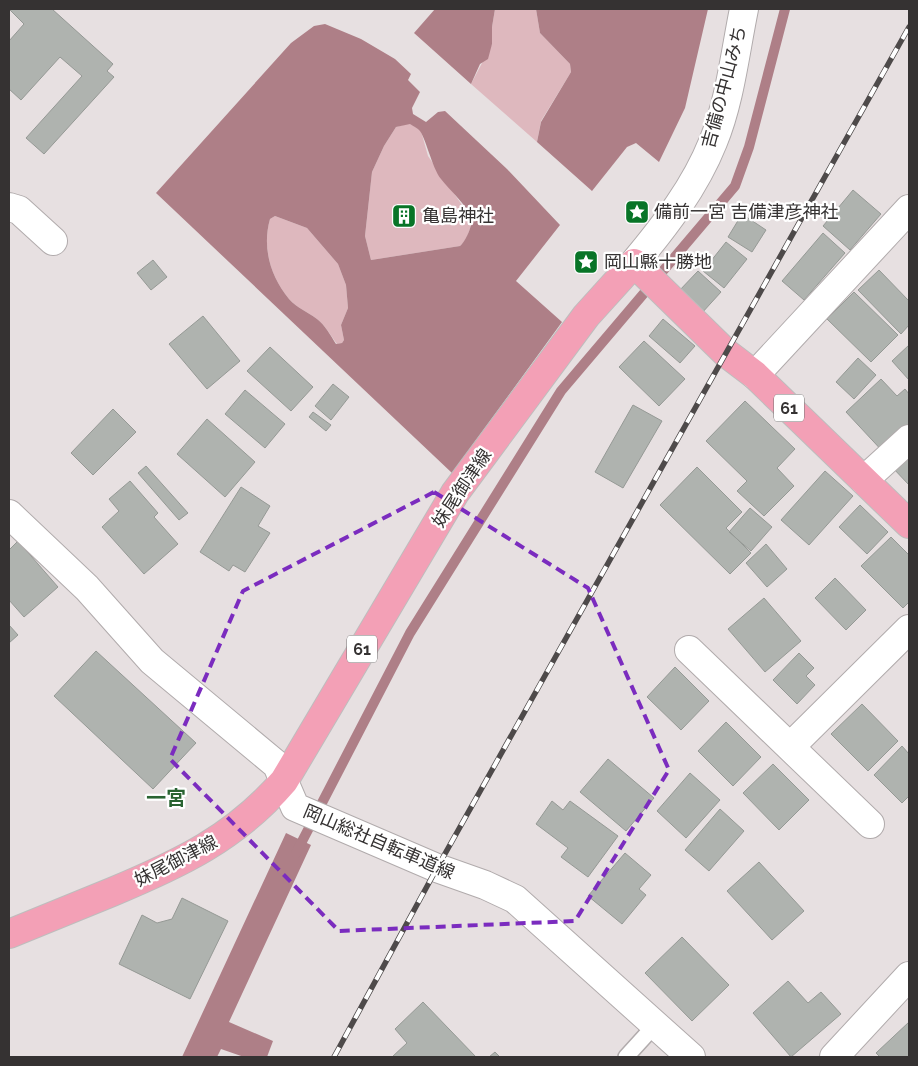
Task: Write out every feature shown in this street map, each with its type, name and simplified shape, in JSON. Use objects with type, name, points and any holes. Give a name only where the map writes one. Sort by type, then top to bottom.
[{"type":"main road","name":"吉備の中山みち","points":[[639,268],[654,239],[692,186],[714,142],[728,87],[744,9]]},
{"type":"main road","points":[[9,207],[19,210],[52,240]]},
{"type":"main road","points":[[755,375],[909,209]]},
{"type":"main road","name":"61","points":[[639,268],[726,353],[755,375],[909,524]]},
{"type":"main road","name":"妹尾御津線","points":[[9,934],[170,868],[198,853],[226,835],[254,812],[284,781],[455,493],[586,316],[639,268]]},
{"type":"main road","points":[[864,480],[909,439]]},
{"type":"main road","name":"岡山総社自転車道線","points":[[9,514],[86,588],[152,661],[276,765],[295,807],[437,868],[485,885],[515,900],[691,1057]]},
{"type":"main road","points":[[790,747],[909,629]]},
{"type":"main road","points":[[689,650],[870,824]]},
{"type":"main road","points":[[834,1057],[909,976]]},
{"type":"lane","points":[[626,1057],[656,1024]]},
{"type":"highlighted area","points":[[434,492],[588,588],[669,770],[575,921],[339,931],[170,759],[243,591]]},
{"type":"shaded area","points":[[435,9],[495,9],[492,44],[488,59],[480,64],[471,84],[414,33]]},
{"type":"shaded area","points":[[495,9],[536,9],[540,33],[570,64],[571,72],[541,121],[537,142],[471,84],[492,44]]},
{"type":"shaded area","points":[[536,9],[708,9],[685,108],[659,162],[636,143],[627,147],[592,191],[537,142],[541,122],[571,72],[570,64],[540,33]]},
{"type":"shaded area","points":[[325,24],[361,39],[395,59],[411,74],[408,80],[420,92],[412,108],[413,114],[426,122],[438,112],[445,111],[507,169],[560,225],[516,281],[562,322],[452,473],[156,193],[291,43],[314,26]],"holes":[[[410,124],[418,129],[424,138],[438,174],[469,213],[471,219],[470,230],[460,246],[371,260],[365,236],[372,172],[384,146],[396,127]],[[275,216],[307,228],[338,264],[346,285],[348,308],[341,325],[344,340],[342,343],[336,344],[320,321],[292,302],[277,281],[267,251],[270,219]]]},
{"type":"shaded area","points":[[410,123],[421,131],[428,156],[471,218],[470,229],[460,246],[371,260],[365,236],[372,172],[384,146],[396,127]]},
{"type":"shaded area","points":[[275,216],[307,228],[338,264],[346,285],[348,308],[341,325],[344,340],[342,343],[337,344],[320,321],[292,302],[277,281],[267,251],[270,219]]},
{"type":"shaded area","points":[[286,833],[311,845],[229,1022],[273,1041],[267,1057],[244,1057],[221,1049],[217,1057],[182,1057]]},
{"type":"building","points":[[9,9],[52,9],[113,64],[107,71],[114,77],[44,154],[26,138],[82,76],[60,57],[21,100],[9,89],[9,41],[24,24]]},
{"type":"building","points":[[853,190],[881,214],[850,250],[823,226]]},
{"type":"building","name":"亀島神社","points":[[404,210],[409,215],[403,220],[399,217]]},
{"type":"building","points":[[742,214],[766,230],[752,252],[728,237]]},
{"type":"building","points":[[823,233],[845,253],[804,300],[782,281]]},
{"type":"building","points":[[726,242],[747,259],[724,288],[703,271]]},
{"type":"building","points":[[153,260],[167,277],[151,290],[137,273]]},
{"type":"building","points":[[879,270],[909,301],[909,325],[901,334],[858,290]]},
{"type":"building","points":[[698,271],[721,292],[701,314],[678,292]]},
{"type":"building","points":[[854,292],[898,335],[871,362],[827,319]]},
{"type":"building","points":[[203,316],[240,361],[207,389],[169,344]]},
{"type":"building","points":[[663,319],[695,346],[680,363],[649,336]]},
{"type":"building","points":[[644,341],[685,379],[659,406],[619,367]]},
{"type":"building","points":[[909,345],[909,380],[892,361]]},
{"type":"building","points":[[270,347],[313,387],[291,411],[247,371]]},
{"type":"building","points":[[858,358],[876,375],[854,399],[836,382]]},
{"type":"building","points":[[881,379],[897,396],[905,389],[909,394],[909,433],[886,455],[846,412]]},
{"type":"building","points":[[333,384],[349,397],[331,420],[315,406]]},
{"type":"building","points":[[245,390],[285,424],[265,448],[225,414]]},
{"type":"building","points":[[745,401],[795,449],[777,468],[794,486],[764,516],[737,491],[747,481],[706,441]]},
{"type":"building","points":[[633,405],[662,421],[623,488],[595,472]]},
{"type":"building","points":[[113,409],[136,432],[93,475],[71,453]]},
{"type":"building","points":[[313,412],[331,425],[326,431],[309,417]]},
{"type":"building","points":[[207,419],[255,462],[225,497],[177,454]]},
{"type":"building","points":[[909,451],[909,485],[892,467]]},
{"type":"building","points":[[146,466],[188,513],[179,520],[138,473]]},
{"type":"building","points":[[697,467],[742,512],[726,528],[751,553],[730,574],[660,505]]},
{"type":"building","points":[[825,471],[853,496],[809,545],[781,520]]},
{"type":"building","points":[[130,481],[158,513],[154,517],[178,544],[144,574],[102,527],[119,511],[109,499]]},
{"type":"building","points":[[241,487],[270,506],[258,526],[270,533],[245,572],[233,565],[229,571],[200,552]]},
{"type":"building","points":[[860,505],[888,532],[867,554],[839,527]]},
{"type":"building","points":[[750,508],[772,527],[751,551],[729,532]]},
{"type":"building","points":[[891,537],[909,555],[909,602],[903,608],[861,566]]},
{"type":"building","points":[[18,541],[58,587],[24,617],[9,600],[9,550]]},
{"type":"building","points":[[766,544],[787,569],[767,587],[746,563]]},
{"type":"building","points":[[835,578],[866,610],[846,630],[815,598]]},
{"type":"building","points":[[764,598],[801,641],[765,672],[728,629]]},
{"type":"building","points":[[9,625],[18,635],[9,643]]},
{"type":"building","points":[[96,651],[196,743],[153,789],[54,696]]},
{"type":"building","points":[[799,653],[814,668],[806,676],[815,685],[797,704],[773,680]]},
{"type":"building","points":[[675,667],[709,701],[681,730],[647,697]]},
{"type":"building","points":[[862,704],[898,741],[868,771],[831,734]]},
{"type":"building","points":[[726,722],[761,757],[733,786],[698,751]]},
{"type":"building","points":[[902,746],[909,754],[909,796],[902,803],[874,775]]},
{"type":"building","points":[[608,759],[654,798],[626,831],[580,792]]},
{"type":"building","points":[[773,764],[809,800],[779,830],[743,793]]},
{"type":"building","points":[[690,773],[720,800],[686,838],[657,811]]},
{"type":"building","points":[[552,801],[563,810],[570,801],[618,836],[588,877],[561,857],[568,848],[536,824]]},
{"type":"building","points":[[720,809],[744,831],[709,871],[685,850]]},
{"type":"building","points":[[625,853],[651,875],[639,889],[646,895],[622,924],[588,896]]},
{"type":"building","points":[[759,862],[804,911],[772,940],[727,891]]},
{"type":"building","points":[[182,898],[228,921],[190,999],[119,964],[142,915],[157,923],[172,919]]},
{"type":"building","points":[[682,937],[729,985],[692,1021],[645,973]]},
{"type":"building","points":[[788,981],[808,1003],[821,992],[841,1014],[791,1057],[753,1013]]},
{"type":"building","points":[[423,1002],[476,1057],[392,1057],[407,1043],[395,1029]]},
{"type":"building","points":[[909,1022],[909,1057],[880,1057],[876,1053]]},
{"type":"building","points":[[495,1052],[500,1057],[489,1057]]},
{"type":"waterway","points":[[296,853],[410,633],[561,391],[735,186],[749,147],[785,9]]},
{"type":"railway","points":[[334,1057],[437,868],[909,27]]},
{"type":"place","name":"備前一宮 吉備津彦神社","points":[[637,212]]},
{"type":"place","name":"亀島神社","points":[[404,216]]},
{"type":"place","name":"岡山縣十勝地","points":[[586,262]]},
{"type":"district","name":"一宮","points":[[166,798]]}]
